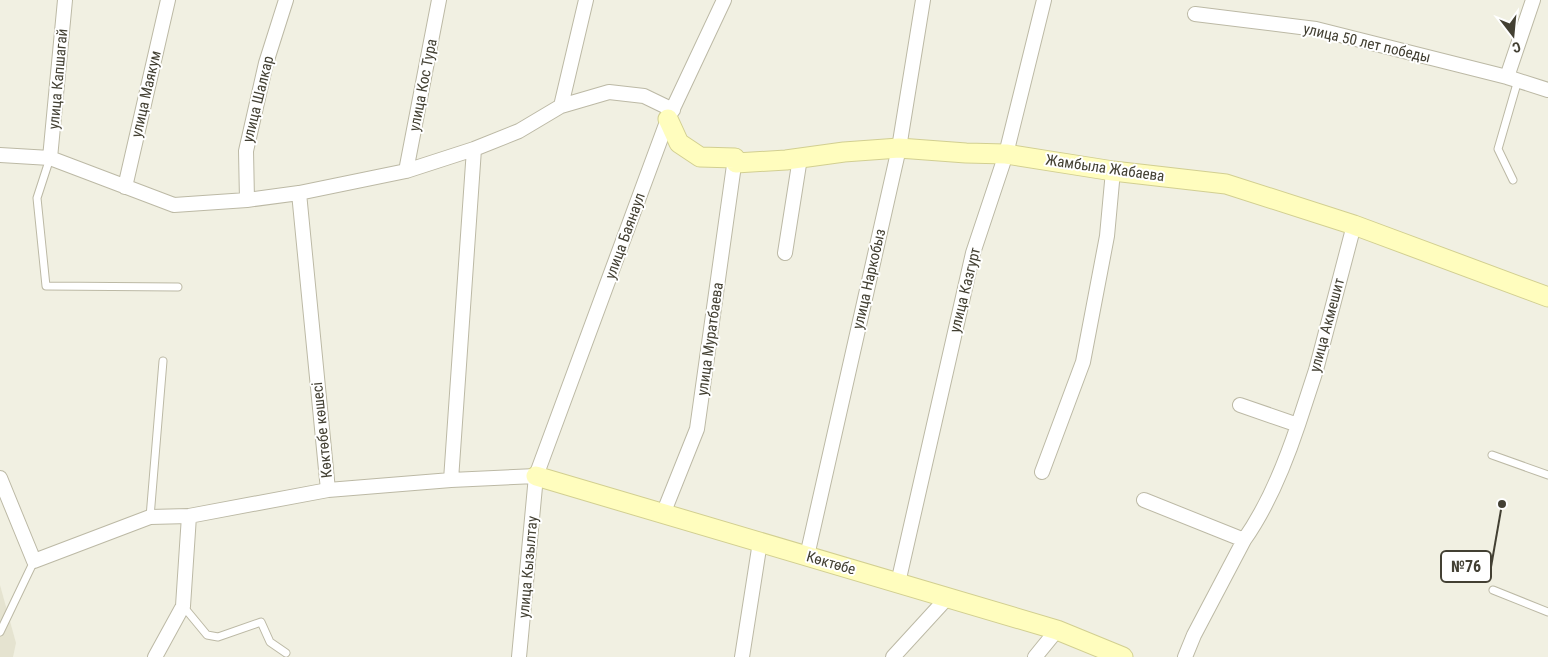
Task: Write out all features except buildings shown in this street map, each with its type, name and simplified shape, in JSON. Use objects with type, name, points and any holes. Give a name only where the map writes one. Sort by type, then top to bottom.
[{"type":"street","name":"улица Капшагай","points":[[50,158],[65,0]]},
{"type":"street","name":"улица Маякум","points":[[125,187],[168,0]]},
{"type":"street","name":"улица Шалкар","points":[[247,200],[246,151],[266,62],[286,0]]},
{"type":"street","name":"улица Кос Тура","points":[[406,171],[439,0]]},
{"type":"street","points":[[561,106],[586,0]]},
{"type":"street","name":"улица Баянаул","points":[[536,476],[671,114],[724,0]]},
{"type":"street","name":"улица Наркобыз","points":[[807,556],[899,148],[923,0]]},
{"type":"street","name":"улица Казгурт","points":[[898,583],[973,253],[1006,154],[1044,0]]},
{"type":"street","points":[[1513,79],[1533,0]]},
{"type":"street","name":"улица 50 лет победы","points":[[1195,14],[1316,29],[1513,79],[1548,90]]},
{"type":"street","points":[[0,155],[50,158],[174,205],[247,200],[299,193],[406,171],[474,149],[519,131],[561,106],[609,92],[644,96],[671,114]]},
{"type":"street","name":"Жамбыла Жабаева","points":[[671,114],[679,143],[700,157],[736,158],[736,163],[899,148],[966,154],[1006,154],[1226,184],[1354,225],[1548,297]]},
{"type":"street","points":[[451,480],[474,149]]},
{"type":"street","name":"улица Муратбаева","points":[[664,514],[697,429],[736,158]]},
{"type":"street","points":[[786,253],[800,158]]},
{"type":"street","points":[[1042,472],[1083,362],[1107,236],[1114,170]]},
{"type":"street","name":"Көктөбе көшесі","points":[[299,193],[328,490],[451,480],[536,476]]},
{"type":"street","name":"улица Акмешит","points":[[1185,657],[1194,635],[1244,540],[1258,520],[1292,445],[1316,370],[1354,225]]},
{"type":"street","points":[[1240,405],[1298,425]]},
{"type":"street","name":"Көктөбе","points":[[536,476],[1057,630],[1123,657]]},
{"type":"street","name":"улица Кызылтау","points":[[519,657],[536,476]]},
{"type":"street","points":[[0,478],[34,561],[150,517],[189,516],[328,490]]},
{"type":"street","points":[[1144,500],[1244,540]]},
{"type":"street","points":[[155,657],[183,606],[189,516]]},
{"type":"street","points":[[742,657],[760,542]]},
{"type":"street","points":[[893,657],[947,598]]},
{"type":"street","points":[[1035,657],[1057,630]]},
{"type":"lane","points":[[1513,79],[1498,149],[1513,180]]},
{"type":"lane","points":[[50,158],[37,198],[46,286],[178,287]]},
{"type":"lane","points":[[150,517],[163,361]]},
{"type":"lane","points":[[1492,455],[1548,475]]},
{"type":"lane","points":[[0,632],[34,561]]},
{"type":"lane","points":[[1493,590],[1548,612]]},
{"type":"lane","points":[[183,606],[208,635],[218,638],[261,622],[270,642],[286,653]]},
{"type":"shaded area","points":[[0,585],[16,643],[13,657],[0,657]]},
{"type":"place","name":"№76","points":[[1502,504]]}]
